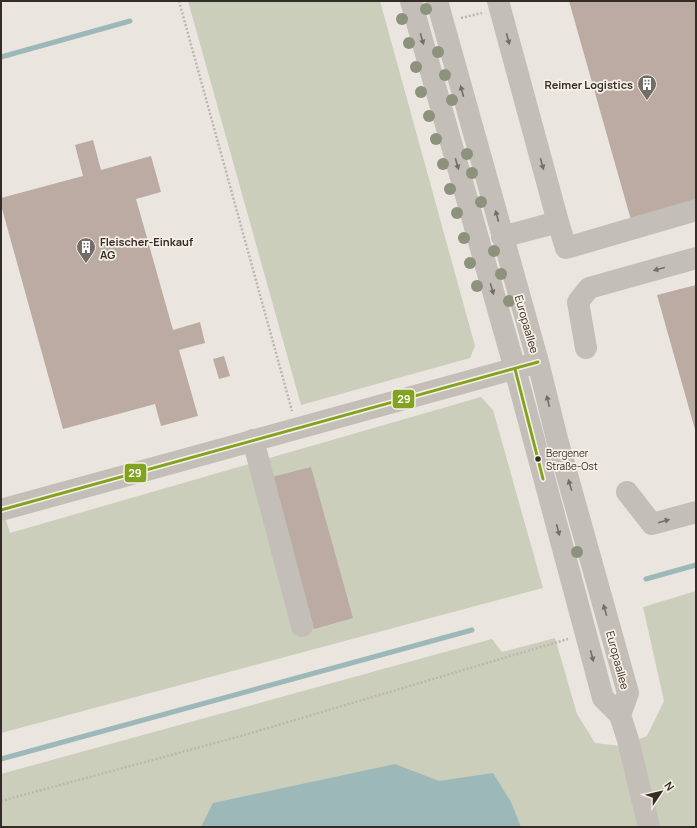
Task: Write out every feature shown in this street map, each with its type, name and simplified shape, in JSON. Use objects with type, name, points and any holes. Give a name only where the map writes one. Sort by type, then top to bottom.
[{"type":"street","points":[[411,1],[515,368],[604,698],[620,715],[628,740],[649,827]]},
{"type":"street","name":"Europaallee","points":[[437,1],[538,362],[557,439],[628,693],[620,715]]},
{"type":"street","points":[[498,1],[566,248],[696,210]]},
{"type":"street","points":[[502,237],[558,222]]},
{"type":"street","points":[[586,348],[578,302],[589,288],[696,259]]},
{"type":"street","points":[[1,510],[538,362]]},
{"type":"street","points":[[254,440],[302,626]]},
{"type":"street","points":[[627,492],[652,524],[696,512]]},
{"type":"path","points":[[179,1],[297,428]]},
{"type":"path","points":[[1,801],[241,736],[586,634]]},
{"type":"green space","points":[[188,1],[380,1],[475,346],[470,358],[301,405]]},
{"type":"green space","points":[[481,397],[493,410],[543,588],[1,733],[1,504],[10,533]]},
{"type":"green space","points":[[696,591],[696,827],[1,827],[1,774],[492,639],[502,652],[555,638],[577,714],[595,743],[621,746],[647,736],[664,701],[643,607]]},
{"type":"water","points":[[395,764],[439,781],[493,773],[511,802],[521,827],[201,827],[213,803]]},
{"type":"building","name":"Reimer Logistics","points":[[569,1],[696,1],[696,201],[631,220]]},
{"type":"building","name":"Fleischer-Einkauf AG","points":[[93,140],[101,170],[151,156],[161,192],[136,199],[173,330],[200,322],[205,343],[179,350],[198,416],[161,426],[155,404],[63,429],[1,205],[1,198],[83,176],[75,145]]},
{"type":"building","points":[[696,285],[696,433],[657,295]]},
{"type":"building","points":[[224,356],[230,376],[219,379],[213,359]]},
{"type":"building","points":[[311,467],[353,618],[314,629],[272,477]]},
{"type":"waterway","points":[[1,57],[130,21]]},
{"type":"waterway","points":[[646,579],[696,565]]},
{"type":"waterway","points":[[1,759],[472,630]]},
{"type":"transit line","name":"29","points":[[1,510],[538,362]]},
{"type":"transit line","name":"29","points":[[515,369],[543,479]]},
{"type":"place","name":"Reimer Logistics","points":[[647,101]]},
{"type":"place","name":"Fleischer-Einkauf AG","points":[[86,264]]},
{"type":"place","name":"Bergener Straße-Ost","points":[[538,459]]}]
